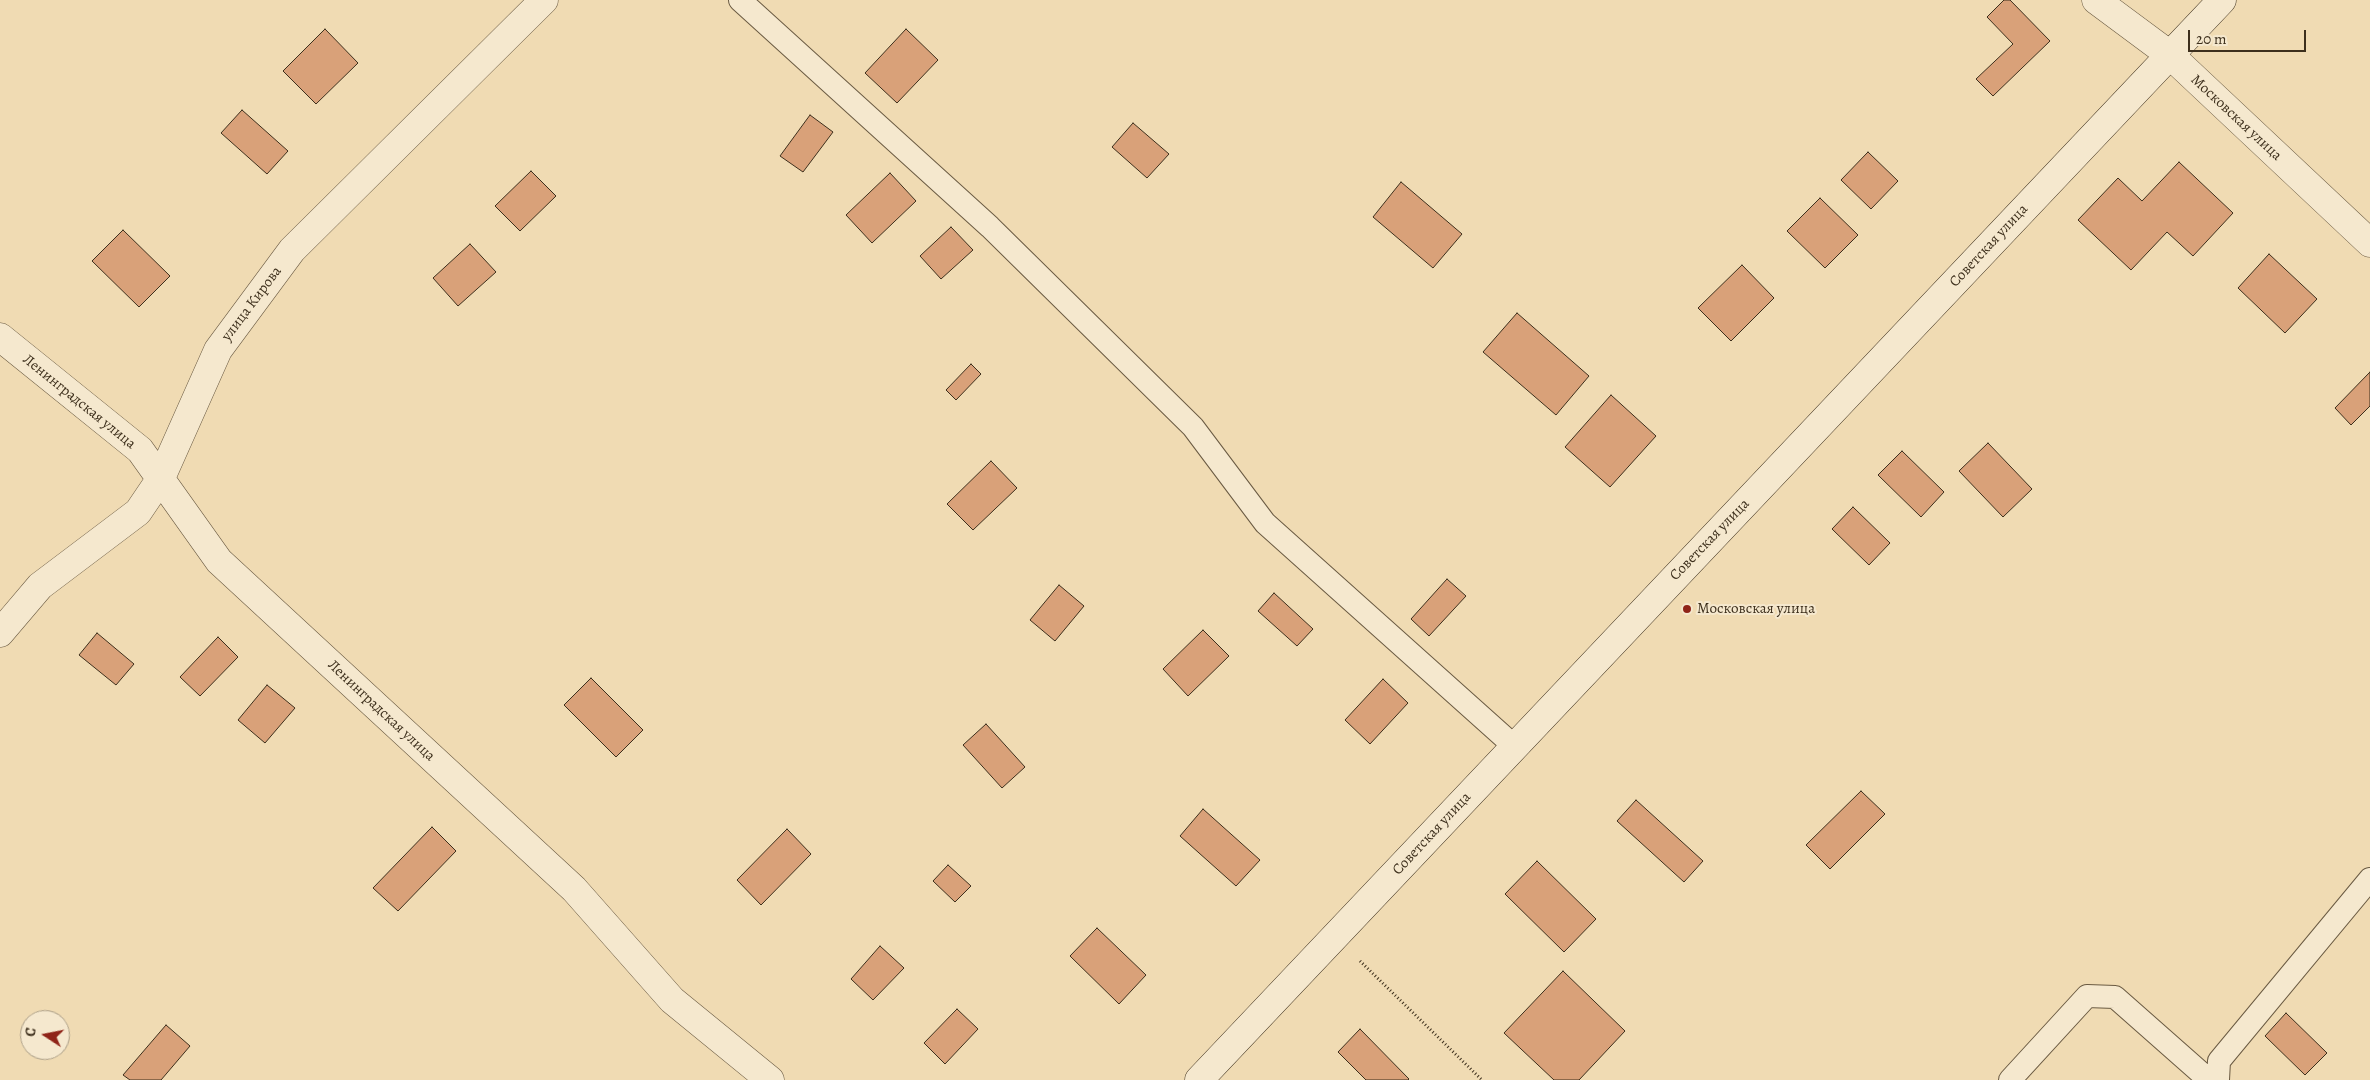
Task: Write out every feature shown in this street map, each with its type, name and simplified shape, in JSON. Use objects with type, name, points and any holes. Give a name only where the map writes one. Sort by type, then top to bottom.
[{"type":"street","name":"улица Кирова","points":[[0,633],[40,586],[138,512],[161,478],[218,350],[292,250],[544,0]]},
{"type":"street","name":"Московская улица","points":[[2096,0],[2170,55],[2370,243]]},
{"type":"street","name":"Советская улица","points":[[1199,1080],[2222,0]]},
{"type":"street","name":"Ленинградская улица","points":[[0,337],[140,450],[220,561],[574,890],[672,1000],[770,1080]]},
{"type":"lane","points":[[740,0],[990,227],[1193,427],[1265,523],[1514,746]]},
{"type":"lane","points":[[2218,1080],[2219,1061],[2370,879]]},
{"type":"lane","points":[[2010,1080],[2088,996],[2115,997],[2209,1080]]},
{"type":"path","points":[[1334,937],[1482,1080]]},
{"type":"building","points":[[2004,0],[2010,0],[2050,41],[1993,96],[1976,79],[2013,44],[1987,17]]},
{"type":"building","points":[[325,29],[358,63],[316,104],[283,71]]},
{"type":"building","points":[[906,29],[938,60],[897,103],[865,73]]},
{"type":"building","points":[[242,110],[288,151],[267,174],[221,133]]},
{"type":"building","points":[[810,115],[833,132],[803,172],[780,156]]},
{"type":"building","points":[[1133,123],[1169,154],[1147,178],[1112,147]]},
{"type":"building","points":[[1868,152],[1898,181],[1871,209],[1841,180]]},
{"type":"building","points":[[2179,162],[2233,213],[2193,256],[2167,232],[2131,270],[2078,220],[2118,178],[2142,201]]},
{"type":"building","points":[[531,171],[556,196],[520,231],[495,206]]},
{"type":"building","points":[[890,173],[916,201],[872,243],[846,215]]},
{"type":"building","points":[[1401,182],[1462,234],[1433,268],[1373,217]]},
{"type":"building","points":[[1820,198],[1858,235],[1825,268],[1787,231]]},
{"type":"building","points":[[951,227],[973,250],[941,279],[920,256]]},
{"type":"building","points":[[123,230],[170,276],[139,307],[92,261]]},
{"type":"building","points":[[470,244],[496,272],[458,306],[433,278]]},
{"type":"building","points":[[2269,254],[2317,299],[2285,333],[2238,288]]},
{"type":"building","points":[[1742,265],[1774,298],[1731,341],[1698,308]]},
{"type":"building","points":[[1517,313],[1589,376],[1556,415],[1483,352]]},
{"type":"building","points":[[971,364],[981,374],[956,400],[946,390]]},
{"type":"building","points":[[2370,372],[2370,406],[2351,425],[2335,408]]},
{"type":"building","points":[[1611,395],[1656,436],[1610,487],[1565,447]]},
{"type":"building","points":[[1988,443],[2032,489],[2003,517],[1959,471]]},
{"type":"building","points":[[1902,451],[1944,492],[1921,517],[1878,475]]},
{"type":"building","points":[[991,461],[1017,488],[973,530],[947,504]]},
{"type":"building","points":[[1853,507],[1890,543],[1869,565],[1832,529]]},
{"type":"building","points":[[1447,579],[1466,596],[1429,636],[1411,619]]},
{"type":"building","points":[[1059,585],[1084,606],[1055,641],[1030,620]]},
{"type":"building","points":[[1274,593],[1313,629],[1297,646],[1258,611]]},
{"type":"building","points":[[1203,630],[1229,656],[1188,696],[1163,669]]},
{"type":"building","points":[[97,633],[134,664],[116,685],[79,655]]},
{"type":"building","points":[[218,637],[238,657],[200,696],[180,677]]},
{"type":"building","points":[[591,678],[643,730],[616,757],[564,705]]},
{"type":"building","points":[[1383,679],[1408,703],[1370,744],[1345,720]]},
{"type":"building","points":[[267,685],[295,708],[265,743],[238,720]]},
{"type":"building","points":[[986,724],[1025,767],[1002,788],[963,745]]},
{"type":"building","points":[[1861,791],[1885,814],[1830,869],[1806,845]]},
{"type":"building","points":[[1636,800],[1703,861],[1684,882],[1617,821]]},
{"type":"building","points":[[1203,809],[1260,860],[1236,886],[1180,836]]},
{"type":"building","points":[[432,827],[456,851],[398,911],[373,888]]},
{"type":"building","points":[[787,829],[811,854],[761,905],[737,880]]},
{"type":"building","points":[[1537,861],[1596,919],[1564,952],[1505,894]]},
{"type":"building","points":[[948,865],[971,886],[955,902],[933,881]]},
{"type":"building","points":[[1097,928],[1146,975],[1119,1004],[1070,956]]},
{"type":"building","points":[[880,946],[904,968],[873,1000],[851,979]]},
{"type":"building","points":[[1563,971],[1625,1031],[1579,1080],[1554,1080],[1504,1033]]},
{"type":"building","points":[[957,1009],[978,1029],[945,1064],[924,1043]]},
{"type":"building","points":[[2286,1013],[2327,1053],[2305,1075],[2265,1036]]},
{"type":"building","points":[[166,1025],[190,1046],[161,1080],[130,1080],[123,1075]]},
{"type":"building","points":[[1360,1029],[1408,1080],[1366,1080],[1338,1052]]},
{"type":"place","name":"Московская улица","points":[[1687,609]]}]
